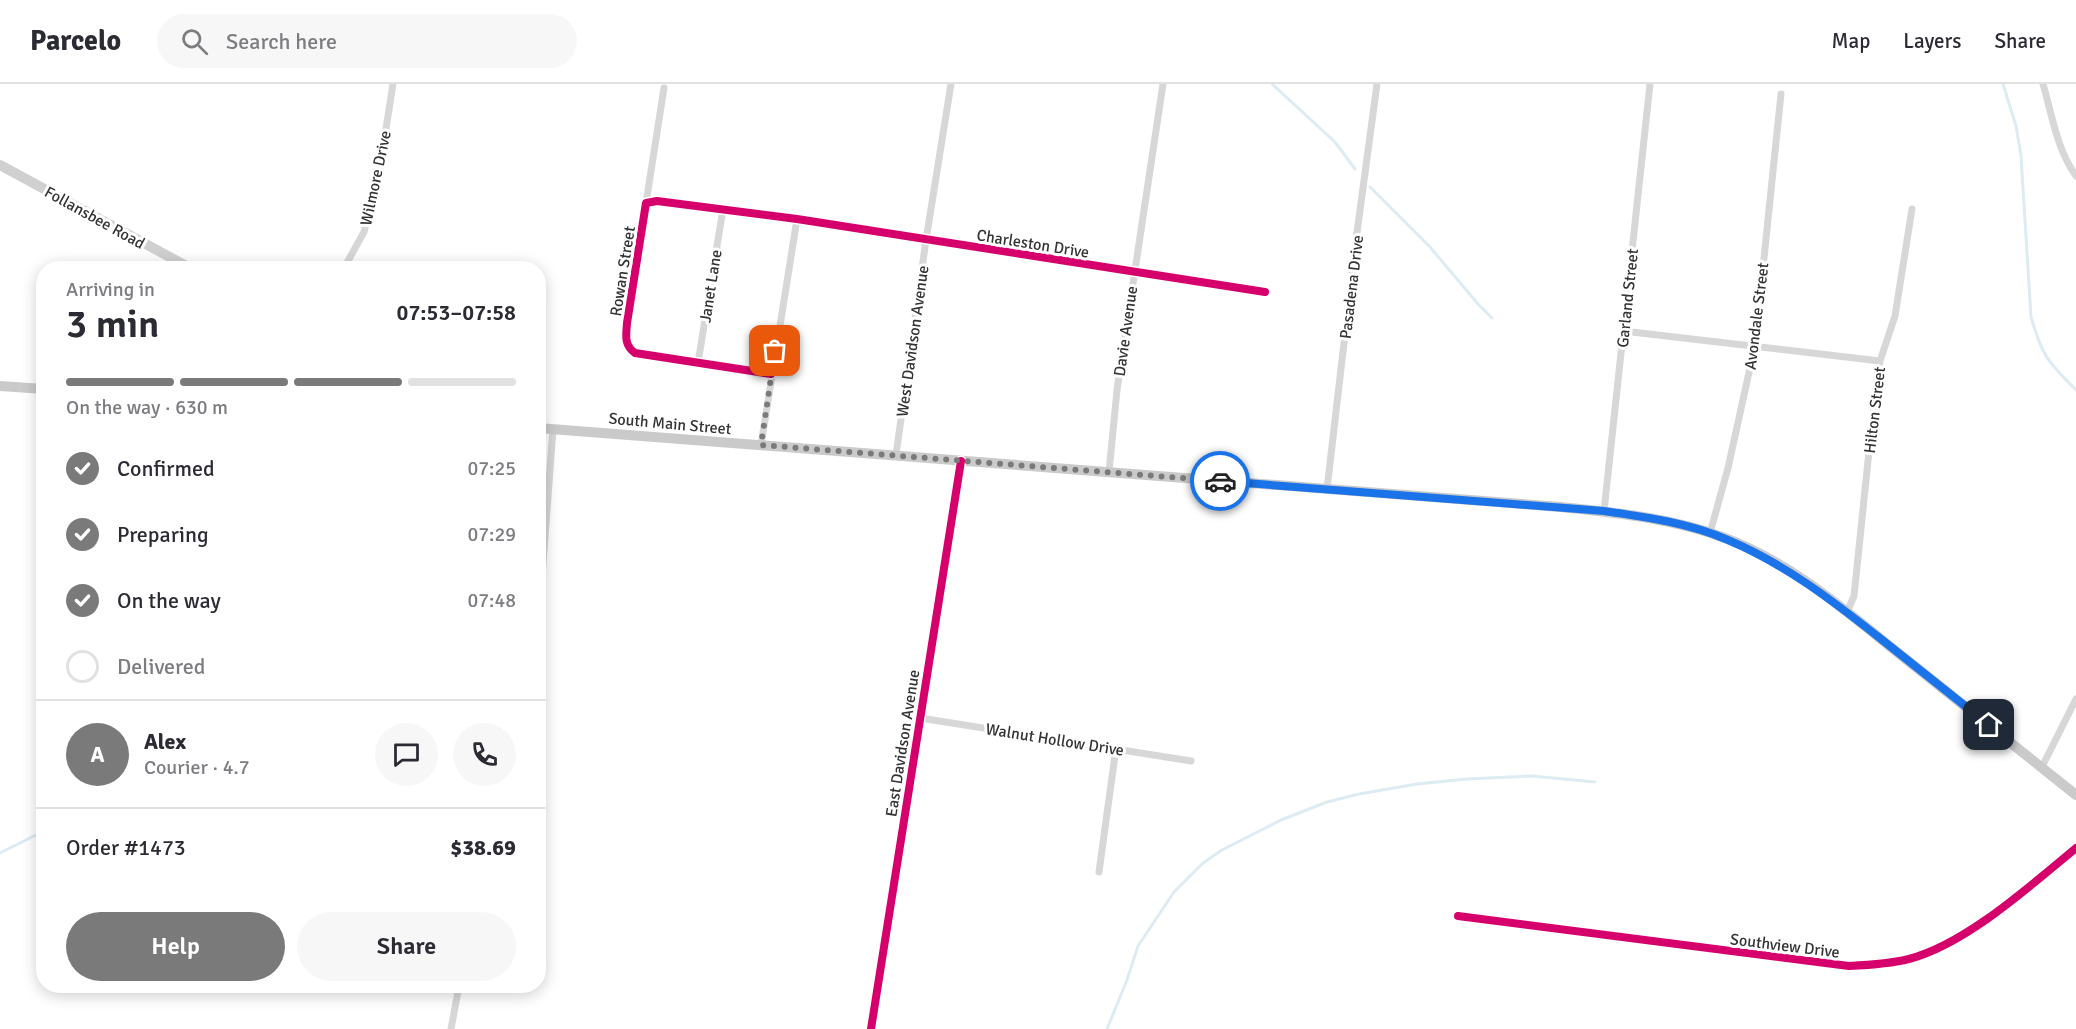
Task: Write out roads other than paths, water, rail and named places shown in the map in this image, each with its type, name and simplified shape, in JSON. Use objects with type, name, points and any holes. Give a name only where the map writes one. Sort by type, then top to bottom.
[{"type":"main road","points":[[0,386],[36,388]]},
{"type":"main road","name":"South Main Street","points":[[546,429],[1604,511],[1652,518],[1710,533],[1742,546],[1801,578],[1847,612],[2076,795]]},
{"type":"street","name":"Wilmore Drive","points":[[348,261],[367,222],[379,173],[393,84]]},
{"type":"street","name":"West Davidson Avenue","points":[[896,455],[926,240],[951,84]]},
{"type":"street","name":"Davie Avenue","points":[[1109,472],[1117,390],[1163,84]]},
{"type":"street","name":"Pasadena Drive","points":[[1327,489],[1377,84]]},
{"type":"street","name":"Garland Street","points":[[1604,511],[1650,84]]},
{"type":"street","points":[[2043,84],[2066,161],[2076,176]]},
{"type":"street","points":[[664,88],[646,204],[657,201],[797,219],[761,445]]},
{"type":"street","name":"Avondale Street","points":[[1710,533],[1745,397],[1755,345],[1781,94]]},
{"type":"street","name":"Follansbee Road","points":[[0,165],[177,261]]},
{"type":"street","name":"Rowan Street","points":[[646,204],[627,323],[628,348],[636,353],[771,374]]},
{"type":"street","name":"Janet Lane","points":[[698,363],[723,209]]},
{"type":"street","name":"Hilton Street","points":[[1847,612],[1854,596],[1880,361],[1895,316],[1912,209]]},
{"type":"street","name":"Charleston Drive","points":[[797,219],[1266,292]]},
{"type":"street","points":[[1623,332],[1755,345],[1880,361]]},
{"type":"street","points":[[546,523],[553,429]]},
{"type":"street","name":"East Davidson Avenue","points":[[871,1029],[961,461]]},
{"type":"street","points":[[2042,767],[2076,699]]},
{"type":"street","name":"Walnut Hollow Drive","points":[[920,718],[1191,760]]},
{"type":"street","points":[[1099,872],[1116,748]]},
{"type":"street","name":"Southview Drive","points":[[1458,916],[1850,966],[1883,964],[1909,959],[1954,940],[2014,898],[2076,848]]},
{"type":"street","points":[[451,1029],[458,993]]},
{"type":"waterway","points":[[1272,84],[1335,142],[1355,169]]},
{"type":"waterway","points":[[2003,84],[2016,126],[2021,156],[2031,317],[2047,358],[2076,390]]},
{"type":"waterway","points":[[1370,187],[1430,247],[1492,318]]},
{"type":"waterway","points":[[1107,1029],[1138,946],[1174,892],[1203,863],[1222,850],[1281,820],[1327,802],[1417,784],[1532,776],[1595,782]]},
{"type":"waterway","points":[[0,853],[36,835]]}]
